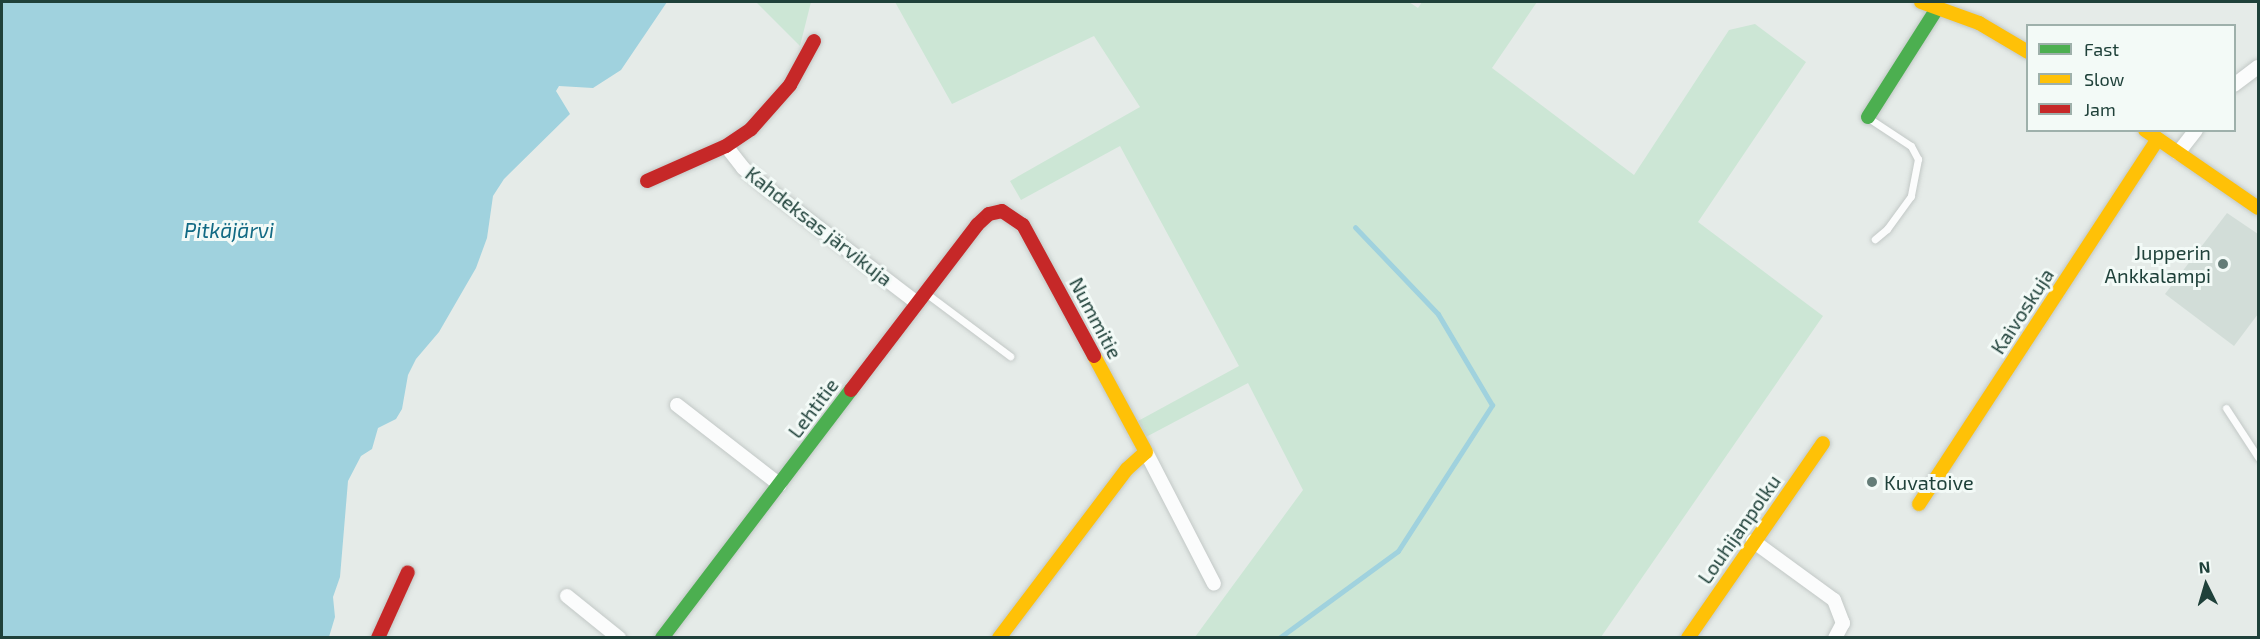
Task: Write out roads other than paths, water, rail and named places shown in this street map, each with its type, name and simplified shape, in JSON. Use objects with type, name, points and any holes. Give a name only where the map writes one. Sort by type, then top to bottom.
[{"type":"street","points":[[1921,2],[1979,23],[2026,51]]},
{"type":"street","points":[[1868,117],[1938,7]]},
{"type":"street","points":[[647,181],[726,146],[751,129],[776,102],[802,67],[814,41]]},
{"type":"street","points":[[2236,84],[2259,67]]},
{"type":"street","points":[[2148,132],[2259,208]]},
{"type":"street","points":[[2178,153],[2194,132]]},
{"type":"street","name":"Kaivoskuja","points":[[1919,504],[2158,139]]},
{"type":"street","name":"Kahdeksas järvikuja","points":[[726,146],[743,168],[772,192],[921,297]]},
{"type":"street","name":"Lehtitie","points":[[662,638],[977,225],[989,214],[1002,211]]},
{"type":"street","name":"Nummitie","points":[[1002,211],[1023,225],[1146,452],[1214,584]]},
{"type":"street","points":[[677,405],[780,485]]},
{"type":"street","name":"Louhijanpolku","points":[[1688,638],[1823,443]]},
{"type":"street","points":[[999,638],[1127,469],[1146,452]]},
{"type":"street","points":[[1753,541],[1834,600],[1843,623],[1834,638]]},
{"type":"street","points":[[378,638],[408,572]]},
{"type":"street","points":[[567,596],[619,638]]},
{"type":"lane","points":[[1868,117],[1911,146],[1918,159],[1911,196],[1887,229],[1875,239]]},
{"type":"lane","points":[[921,297],[1010,356]]},
{"type":"lane","points":[[2226,408],[2259,457]]},
{"type":"water","name":"Pitkäjärvi","points":[[2,2],[667,2],[621,70],[593,88],[559,86],[556,91],[570,114],[504,179],[493,196],[487,238],[476,268],[439,332],[416,359],[408,375],[402,409],[396,419],[378,428],[372,449],[361,456],[348,481],[340,577],[333,597],[335,617],[329,637],[2,637]]},
{"type":"waterway","points":[[1279,638],[1398,551],[1492,405],[1438,314],[1355,227]]},
{"type":"place","name":"Jupperin Ankkalampi","points":[[2223,264]]},
{"type":"place","name":"Kuvatoive","points":[[1872,482]]}]
